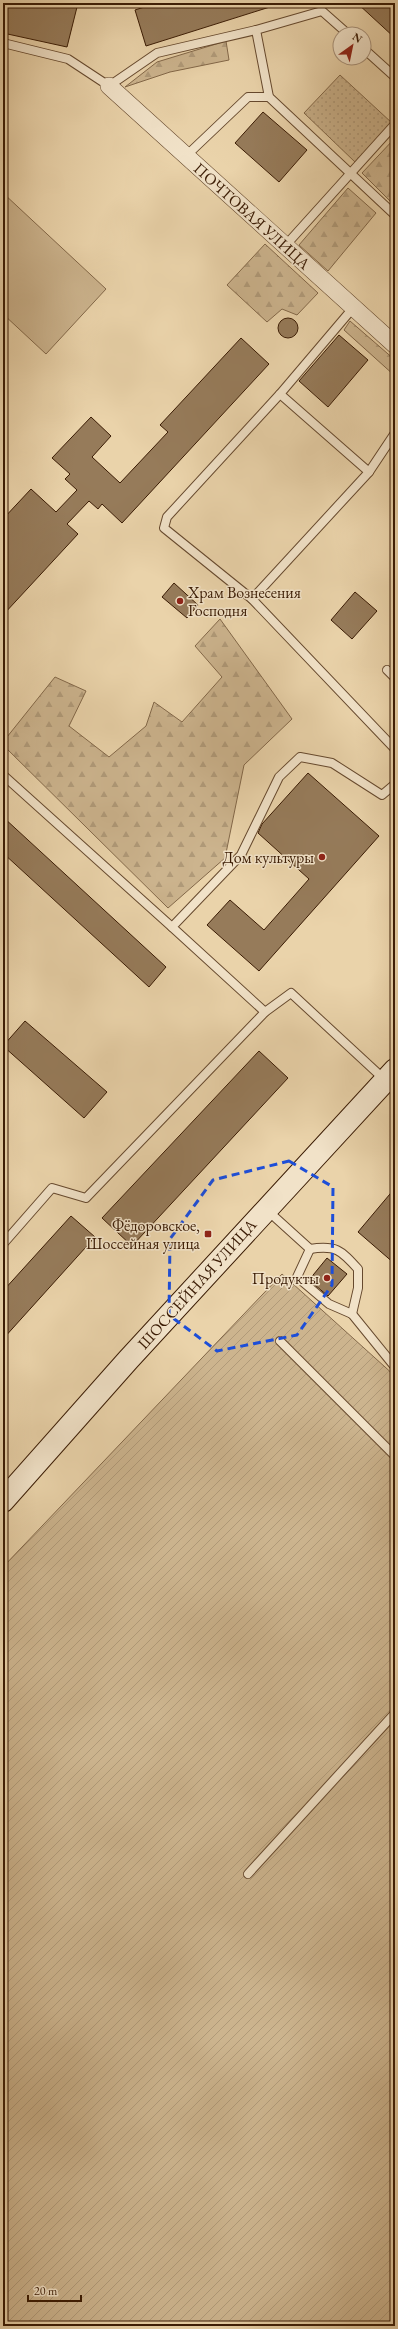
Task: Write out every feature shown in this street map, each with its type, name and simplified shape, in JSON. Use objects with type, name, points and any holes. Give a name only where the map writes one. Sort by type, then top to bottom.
[{"type":"main road","name":"ШОССЕЙНАЯ УЛИЦА","points":[[3,1500],[128,1360],[390,1076]]},
{"type":"street","name":"ПОЧТОВАЯ УЛИЦА","points":[[109,86],[395,345]]},
{"type":"lane","points":[[3,44],[68,59],[109,86],[157,53],[256,30],[322,11],[339,26]]},
{"type":"lane","points":[[256,30],[269,97],[395,215]]},
{"type":"lane","points":[[372,56],[395,77]]},
{"type":"lane","points":[[186,156],[248,97],[269,97]]},
{"type":"lane","points":[[285,246],[395,124]]},
{"type":"lane","points":[[353,308],[280,394],[166,516],[164,528],[252,599],[395,749]]},
{"type":"lane","points":[[280,394],[369,472]]},
{"type":"lane","points":[[252,599],[369,472],[394,436]]},
{"type":"lane","points":[[387,670],[395,678]]},
{"type":"lane","points":[[172,927],[241,855],[278,777],[300,757],[332,763],[382,795],[395,784]]},
{"type":"lane","points":[[3,775],[265,1012]]},
{"type":"lane","points":[[3,1244],[52,1188],[86,1198],[265,1012],[292,993],[390,1076]]},
{"type":"lane","points":[[266,1209],[310,1249]]},
{"type":"lane","points":[[310,1249],[328,1246],[342,1251],[358,1268],[358,1288],[352,1314]]},
{"type":"lane","points":[[310,1249],[297,1277],[329,1304],[352,1314],[395,1367]]},
{"type":"lane","points":[[280,1341],[395,1456]]},
{"type":"lane","points":[[248,1874],[395,1713]]},
{"type":"highlighted area","points":[[289,1161],[333,1187],[332,1285],[297,1335],[217,1351],[169,1315],[170,1239],[213,1180]]},
{"type":"green space","points":[[226,41],[229,60],[170,72],[125,87],[157,62]]},
{"type":"green space","points":[[340,75],[392,123],[355,162],[304,113]]},
{"type":"green space","points":[[395,138],[395,195],[390,201],[362,173]]},
{"type":"green space","points":[[348,188],[376,213],[328,271],[299,245]]},
{"type":"green space","points":[[3,193],[106,289],[46,354],[3,314]]},
{"type":"green space","points":[[265,244],[318,293],[297,315],[282,309],[267,322],[227,285]]},
{"type":"green space","points":[[350,321],[395,360],[395,376],[344,330]]},
{"type":"green space","points":[[220,619],[292,719],[244,765],[225,858],[168,908],[3,745],[3,742],[55,677],[86,691],[69,726],[109,757],[146,726],[154,702],[182,722],[222,677],[195,646]]},
{"type":"green space","points":[[282,1274],[395,1376],[395,2326],[3,2326],[3,1567]]},
{"type":"building","points":[[3,3],[61,3],[77,7],[67,47],[3,33]]},
{"type":"building","points":[[157,3],[272,3],[273,6],[146,46],[135,10]]},
{"type":"building","points":[[357,3],[395,3],[395,38]]},
{"type":"building","points":[[263,112],[307,150],[279,182],[235,143]]},
{"type":"building","points":[[288,318],[295,321],[298,328],[295,335],[288,338],[281,335],[278,328],[281,321]]},
{"type":"building","points":[[339,335],[368,360],[328,407],[299,381]]},
{"type":"building","points":[[241,338],[269,364],[122,523],[102,504],[98,509],[89,501],[67,524],[78,534],[3,615],[3,519],[31,489],[56,512],[77,490],[65,479],[70,474],[52,458],[91,417],[111,436],[92,457],[120,483],[168,432],[160,425]]},
{"type":"building","points":[[174,583],[198,605],[187,618],[162,597]]},
{"type":"building","points":[[355,592],[377,611],[352,639],[331,620]]},
{"type":"building","name":"Дом культуры","points":[[308,773],[379,836],[259,971],[207,925],[230,900],[264,930],[309,879],[258,833],[262,824]]},
{"type":"building","points":[[3,817],[166,967],[149,987],[3,853]]},
{"type":"building","points":[[25,1021],[107,1092],[84,1118],[3,1046]]},
{"type":"building","points":[[259,1051],[288,1078],[132,1246],[102,1218]]},
{"type":"building","points":[[395,1188],[395,1264],[358,1232]]},
{"type":"building","points":[[71,1216],[95,1237],[3,1339],[3,1291]]},
{"type":"building","name":"Продукты","points":[[327,1258],[347,1274],[328,1296],[309,1280]]},
{"type":"place","name":"Храм Вознесения Господня","points":[[180,601]]},
{"type":"place","name":"Дом культуры","points":[[322,857]]},
{"type":"place","name":"Фёдоровское, Шоссейная улица","points":[[208,1234]]},
{"type":"place","name":"Продукты","points":[[327,1278]]}]
